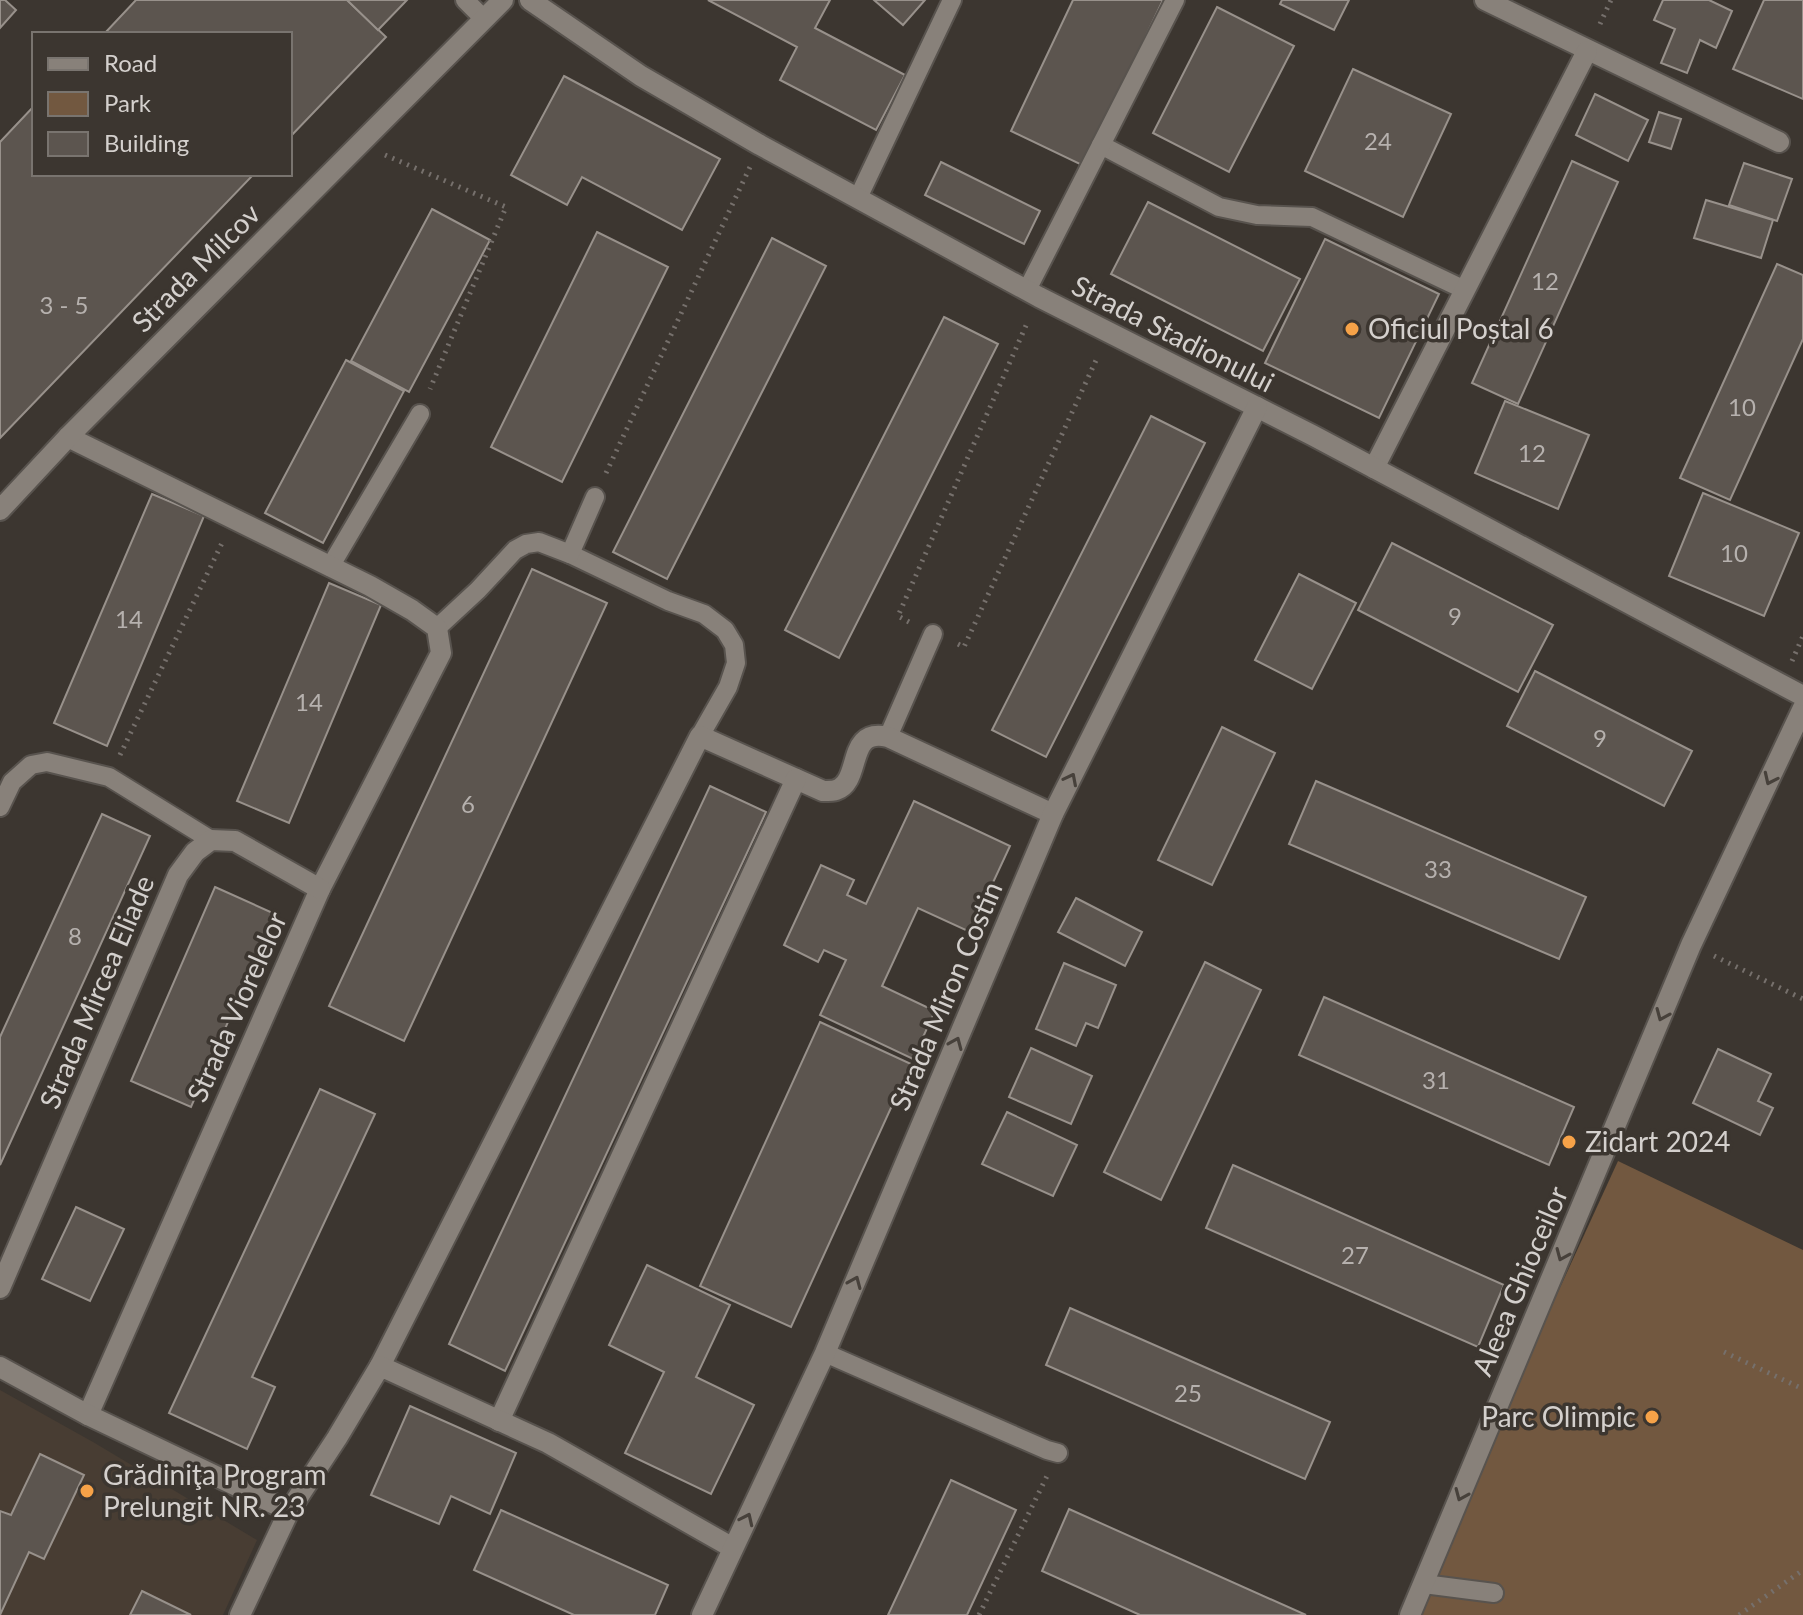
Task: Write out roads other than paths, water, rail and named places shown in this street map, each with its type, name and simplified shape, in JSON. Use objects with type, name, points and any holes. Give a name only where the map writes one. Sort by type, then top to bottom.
[{"type":"street","name":"Strada Milcov","points":[[0,510],[68,437],[503,0]]},
{"type":"street","name":"Strada Stadionului","points":[[530,0],[641,76],[760,145],[1033,294],[1374,468],[1803,696]]},
{"type":"street","points":[[1485,0],[1779,142]]},
{"type":"street","points":[[1374,468],[1587,51]]},
{"type":"street","name":"Strada Miron Costin","points":[[702,1615],[825,1353],[1053,814],[1257,407]]},
{"type":"street","points":[[68,437],[370,586],[437,628]]},
{"type":"street","name":"Strada Viorelelor","points":[[88,1415],[320,889],[441,653],[437,628]]},
{"type":"street","name":"Aleea Ghioceilor","points":[[1410,1615],[1691,945],[1803,708]]},
{"type":"street","points":[[240,1615],[289,1511],[380,1366],[700,736],[823,791],[835,791],[847,781],[865,740],[873,736],[888,737],[1053,814]]},
{"type":"street","points":[[499,1421],[796,779]]},
{"type":"street","points":[[211,840],[235,841],[320,889]]},
{"type":"street","name":"Strada Mircea Eliade","points":[[0,1288],[178,875],[195,852],[211,840]]},
{"type":"street","points":[[380,1366],[548,1443],[733,1548]]},
{"type":"street","points":[[0,1367],[88,1415],[289,1511]]},
{"type":"lane","points":[[465,0],[484,19]]},
{"type":"lane","points":[[858,198],[952,0]]},
{"type":"lane","points":[[1033,294],[1101,145],[1175,0]]},
{"type":"lane","points":[[1101,145],[1219,207],[1257,215],[1312,217],[1465,290]]},
{"type":"lane","points":[[330,567],[420,414]]},
{"type":"lane","points":[[570,554],[595,497]]},
{"type":"lane","points":[[437,628],[515,550],[539,542],[570,554],[668,601],[704,614],[725,630],[734,645],[736,663],[728,687],[700,736]]},
{"type":"lane","points":[[888,737],[933,634]]},
{"type":"lane","points":[[0,807],[12,782],[31,765],[47,762],[109,777],[211,840]]},
{"type":"lane","points":[[825,1353],[1058,1453]]},
{"type":"lane","points":[[1424,1584],[1494,1593]]},
{"type":"place","name":"Oficiul Poștal 6","points":[[1352,329]]},
{"type":"place","name":"Zidart 2024","points":[[1569,1142]]},
{"type":"place","name":"Parc Olimpic","points":[[1652,1417]]},
{"type":"place","name":"Grădiniţa Program Prelungit NR. 23","points":[[87,1491]]}]
